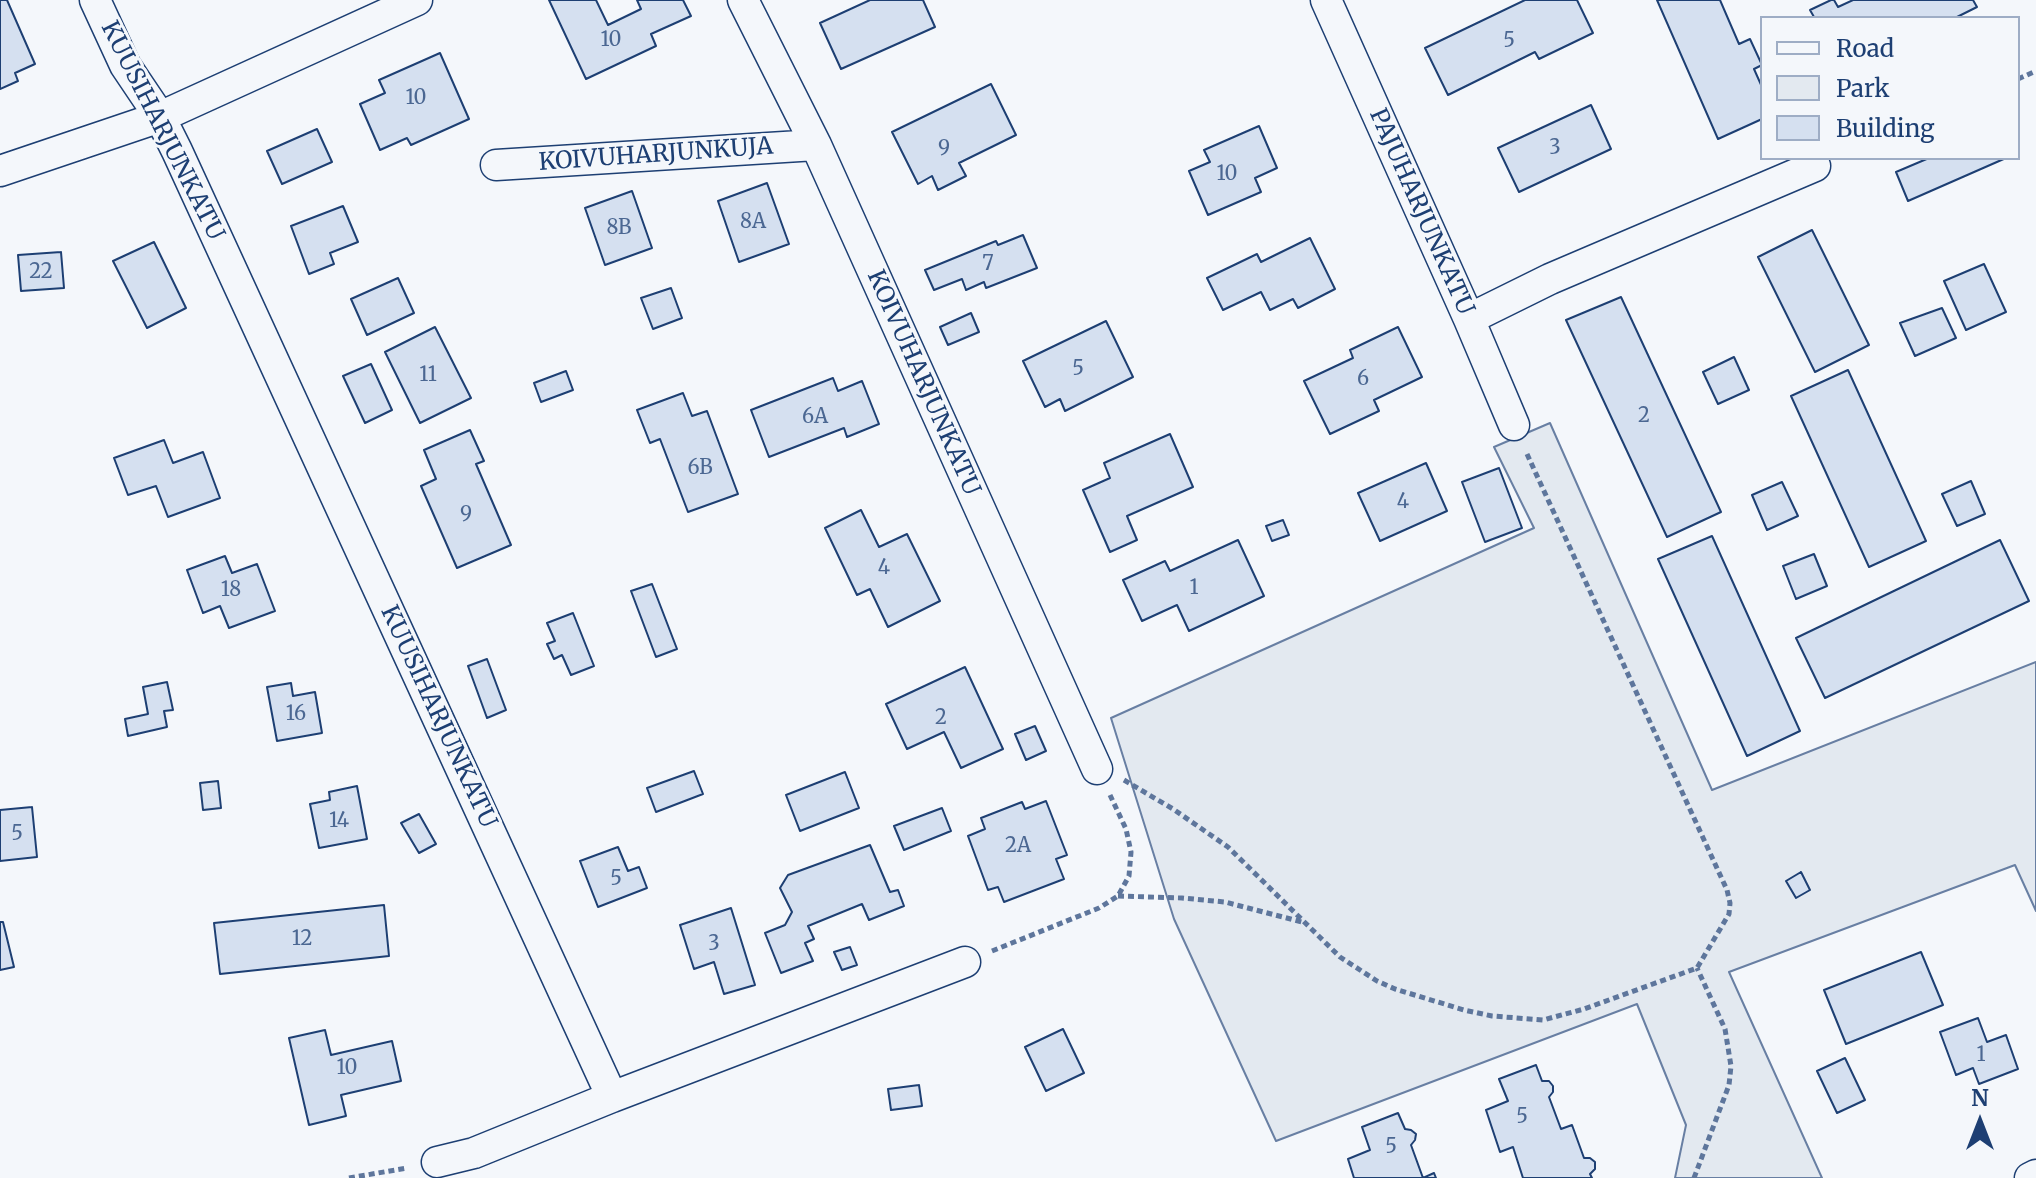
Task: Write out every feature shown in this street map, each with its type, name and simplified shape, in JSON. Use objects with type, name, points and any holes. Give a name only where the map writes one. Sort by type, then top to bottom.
[{"type":"street","name":"KUUSIHARJUNKATU","points":[[95,0],[125,65],[160,117],[612,1097]]},
{"type":"street","points":[[0,171],[160,117],[417,0]]},
{"type":"street","name":"KOIVUHARJUNKATU","points":[[743,0],[816,145],[1097,769]]},
{"type":"street","name":"PAJUHARJUNKATU","points":[[1326,0],[1514,425]]},
{"type":"street","name":"KOIVUHARJUNKUJA","points":[[496,165],[816,145]]},
{"type":"street","points":[[1469,319],[1550,279],[1815,166]]},
{"type":"street","points":[[437,1162],[474,1153],[965,962]]},
{"type":"street","points":[[2030,1178],[2036,1175]]},
{"type":"path","points":[[1097,769],[1147,793],[1228,847],[1340,957],[1377,981],[1464,1010],[1492,1016],[1543,1020],[1565,1016],[1697,968],[1729,914],[1727,890],[1514,425]]},
{"type":"path","points":[[965,962],[1099,908],[1118,896],[1129,876],[1131,852],[1126,829],[1097,769]]},
{"type":"path","points":[[1118,896],[1225,902],[1306,923]]},
{"type":"path","points":[[1694,1178],[1729,1085],[1731,1066],[1725,1029],[1697,968]]},
{"type":"path","points":[[349,1178],[437,1162]]},
{"type":"green space","points":[[1550,423],[1712,790],[2036,662],[2036,911],[2015,865],[1729,972],[1822,1178],[1675,1178],[1686,1125],[1637,1004],[1276,1141],[1174,919],[1111,718],[1534,528],[1494,447]]},
{"type":"building","points":[[0,0],[7,0],[35,64],[15,73],[18,81],[0,89]]},
{"type":"building","points":[[549,0],[596,0],[608,25],[641,9],[637,0],[683,0],[691,16],[651,34],[656,46],[586,79]]},
{"type":"building","points":[[870,0],[923,0],[935,27],[841,69],[820,23]]},
{"type":"building","points":[[1525,0],[1577,0],[1593,33],[1539,59],[1535,52],[1448,95],[1425,48]]},
{"type":"building","points":[[1657,0],[1720,0],[1739,44],[1750,39],[1760,61],[1760,66],[1754,69],[1760,82],[1760,120],[1718,139]]},
{"type":"building","points":[[1831,0],[1838,7],[1853,0],[1973,0],[1977,7],[1959,16],[1813,16],[1810,10]]},
{"type":"building","points":[[440,53],[469,119],[411,145],[407,138],[380,150],[360,104],[385,93],[379,80]]},
{"type":"building","points":[[991,84],[1016,135],[959,163],[966,176],[938,190],[932,176],[918,184],[892,132]]},
{"type":"building","points":[[1591,105],[1611,149],[1519,192],[1498,148]]},
{"type":"building","points":[[1259,126],[1277,168],[1255,178],[1261,192],[1208,215],[1189,171],[1210,162],[1204,150]]},
{"type":"building","points":[[317,129],[332,162],[282,184],[267,151]]},
{"type":"building","points":[[1924,160],[2001,160],[1908,201],[1896,172]]},
{"type":"building","points":[[767,183],[789,244],[739,262],[718,201]]},
{"type":"building","points":[[632,191],[652,248],[605,265],[585,208]]},
{"type":"building","points":[[343,206],[358,242],[330,253],[334,264],[309,274],[291,226]]},
{"type":"building","points":[[1812,230],[1869,345],[1815,372],[1758,257]]},
{"type":"building","points":[[1023,235],[1037,268],[986,288],[984,282],[966,290],[962,279],[934,290],[925,270],[996,241],[998,245]]},
{"type":"building","points":[[1310,238],[1335,289],[1298,308],[1293,299],[1270,310],[1261,292],[1223,310],[1207,278],[1257,254],[1261,262]]},
{"type":"building","points":[[154,242],[186,308],[147,328],[113,261]]},
{"type":"building","points":[[61,252],[64,288],[21,291],[18,255]]},
{"type":"building","points":[[1984,264],[2006,312],[1966,330],[1944,281]]},
{"type":"building","points":[[398,278],[414,313],[367,335],[351,299]]},
{"type":"building","points":[[671,288],[682,318],[653,329],[641,298]]},
{"type":"building","points":[[1621,297],[1721,512],[1667,537],[1566,320]]},
{"type":"building","points":[[1942,308],[1956,338],[1915,356],[1900,323]]},
{"type":"building","points":[[971,313],[979,332],[948,345],[940,327]]},
{"type":"building","points":[[1106,321],[1133,377],[1065,411],[1060,399],[1045,407],[1023,361]]},
{"type":"building","points":[[435,327],[471,398],[420,423],[385,352]]},
{"type":"building","points":[[1398,327],[1422,377],[1374,400],[1379,411],[1330,434],[1304,381],[1353,358],[1350,350]]},
{"type":"building","points":[[1734,357],[1749,390],[1718,404],[1703,372]]},
{"type":"building","points":[[371,364],[392,410],[365,423],[343,376]]},
{"type":"building","points":[[1848,370],[1926,541],[1869,567],[1791,396]]},
{"type":"building","points":[[566,371],[573,390],[541,402],[534,383]]},
{"type":"building","points":[[833,378],[838,391],[862,381],[879,424],[847,437],[844,428],[769,457],[751,410]]},
{"type":"building","points":[[683,393],[692,416],[707,411],[738,494],[688,512],[660,439],[650,443],[637,410]]},
{"type":"building","points":[[470,430],[484,461],[476,464],[511,545],[457,568],[421,486],[436,479],[424,450]]},
{"type":"building","points":[[1170,434],[1193,487],[1127,516],[1137,540],[1110,552],[1083,490],[1110,478],[1104,463]]},
{"type":"building","points":[[164,440],[173,463],[203,452],[220,498],[168,517],[156,486],[128,495],[114,458]]},
{"type":"building","points":[[1426,463],[1447,511],[1380,541],[1358,493]]},
{"type":"building","points":[[1499,468],[1522,528],[1485,542],[1462,482]]},
{"type":"building","points":[[1971,481],[1985,514],[1957,526],[1942,494]]},
{"type":"building","points":[[1782,482],[1798,516],[1767,530],[1752,495]]},
{"type":"building","points":[[861,510],[879,547],[907,534],[940,601],[888,627],[870,589],[857,595],[825,528]]},
{"type":"building","points":[[1283,520],[1289,535],[1272,541],[1266,526]]},
{"type":"building","points":[[1712,536],[1800,731],[1747,756],[1658,559]]},
{"type":"building","points":[[1238,540],[1264,596],[1189,631],[1177,605],[1142,621],[1123,580],[1165,561],[1170,571]]},
{"type":"building","points":[[2000,540],[2029,601],[1825,698],[1796,638]]},
{"type":"building","points":[[1814,554],[1827,586],[1796,599],[1783,566]]},
{"type":"building","points":[[225,556],[232,573],[257,564],[275,611],[229,628],[220,606],[203,613],[187,570]]},
{"type":"building","points":[[652,584],[677,649],[656,657],[631,591]]},
{"type":"building","points":[[573,613],[594,666],[571,675],[562,655],[554,659],[547,644],[555,641],[547,623]]},
{"type":"building","points":[[487,659],[506,710],[487,718],[468,666]]},
{"type":"building","points":[[965,667],[1003,749],[961,768],[944,732],[907,749],[886,704]]},
{"type":"building","points":[[167,682],[173,710],[164,711],[167,727],[128,736],[125,719],[148,714],[143,687]]},
{"type":"building","points":[[291,683],[293,696],[315,692],[322,733],[277,741],[267,687]]},
{"type":"building","points":[[1035,726],[1046,751],[1026,760],[1015,734]]},
{"type":"building","points":[[694,771],[703,794],[656,812],[647,788]]},
{"type":"building","points":[[845,772],[859,808],[800,831],[786,795]]},
{"type":"building","points":[[218,781],[221,808],[203,810],[200,783]]},
{"type":"building","points":[[357,786],[367,839],[319,848],[310,804],[330,800],[329,792]]},
{"type":"building","points":[[1046,801],[1067,855],[1056,859],[1064,879],[1004,902],[998,887],[988,890],[968,836],[985,829],[981,818],[1022,802],[1025,809]]},
{"type":"building","points":[[32,807],[37,857],[0,861],[0,810]]},
{"type":"building","points":[[942,808],[951,831],[904,850],[894,826]]},
{"type":"building","points":[[419,814],[436,844],[419,853],[401,823]]},
{"type":"building","points":[[870,845],[890,892],[898,890],[904,906],[869,920],[862,904],[808,926],[814,939],[805,943],[813,961],[781,973],[765,933],[785,925],[792,912],[780,888],[788,875]]},
{"type":"building","points":[[618,847],[628,871],[639,867],[647,888],[598,907],[580,861]]},
{"type":"building","points":[[1801,872],[1810,890],[1796,898],[1786,881]]},
{"type":"building","points":[[384,905],[389,956],[220,974],[214,923]]},
{"type":"building","points":[[731,908],[755,985],[724,994],[714,962],[694,969],[680,925]]},
{"type":"building","points":[[0,922],[3,922],[14,967],[0,970]]},
{"type":"building","points":[[850,947],[857,965],[842,970],[834,952]]},
{"type":"building","points":[[1921,952],[1943,1005],[1846,1044],[1824,990]]},
{"type":"building","points":[[1978,1018],[1987,1042],[2006,1035],[2018,1069],[1979,1084],[1973,1068],[1956,1075],[1940,1032]]},
{"type":"building","points":[[1063,1029],[1084,1073],[1046,1091],[1025,1047]]},
{"type":"building","points":[[325,1030],[331,1055],[392,1041],[401,1081],[341,1095],[346,1116],[309,1125],[289,1038]]},
{"type":"building","points":[[1845,1058],[1865,1100],[1837,1113],[1817,1071]]},
{"type":"building","points":[[1536,1065],[1542,1081],[1549,1081],[1553,1086],[1549,1097],[1561,1129],[1572,1125],[1584,1158],[1595,1162],[1595,1169],[1590,1174],[1592,1178],[1523,1178],[1513,1147],[1500,1152],[1486,1110],[1508,1101],[1499,1079]]},
{"type":"building","points":[[919,1085],[922,1106],[891,1110],[888,1089]]},
{"type":"building","points":[[1398,1113],[1405,1129],[1416,1134],[1411,1145],[1423,1178],[1354,1178],[1348,1159],[1370,1150],[1362,1127]]}]
